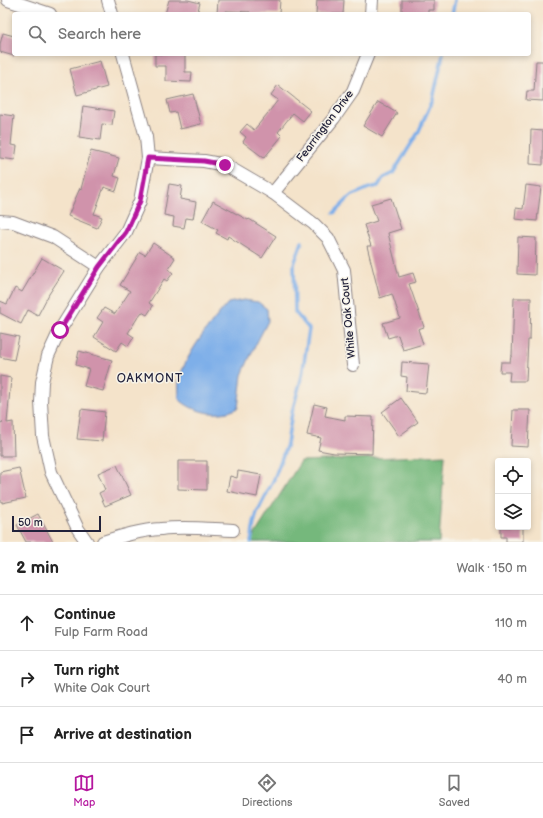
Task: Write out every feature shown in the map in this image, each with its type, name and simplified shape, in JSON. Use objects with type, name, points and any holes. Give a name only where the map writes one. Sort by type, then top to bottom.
[{"type":"street","points":[[8,0],[44,12]]},
{"type":"street","points":[[108,0],[111,12]]},
{"type":"street","points":[[371,12],[372,0]]},
{"type":"street","points":[[87,542],[78,529],[51,472],[42,430],[42,382],[48,356],[60,330],[99,267],[126,232],[140,201],[148,158],[146,137],[125,56]]},
{"type":"street","name":"Fearrington Drive","points":[[273,193],[334,118],[353,91],[367,56]]},
{"type":"street","name":"White Oak Court","points":[[148,158],[204,161],[225,165],[273,193],[314,224],[328,238],[344,270],[353,365]]},
{"type":"street","points":[[0,221],[13,222],[53,237],[99,267]]},
{"type":"street","points":[[103,542],[131,534],[160,529],[182,527],[233,530]]},
{"type":"green space","points":[[445,455],[439,542],[250,542],[301,461]]},
{"type":"water","points":[[244,300],[258,302],[267,309],[268,321],[242,375],[238,408],[223,413],[215,413],[199,411],[192,408],[179,399],[179,380],[187,359],[200,339],[228,303]]},
{"type":"building","points":[[169,0],[188,0],[200,3],[198,12],[166,12]]},
{"type":"building","points":[[218,0],[280,0],[279,12],[217,12]]},
{"type":"building","points":[[317,0],[344,0],[343,12],[316,12]]},
{"type":"building","points":[[402,0],[434,0],[434,10],[428,10],[428,12],[402,12]]},
{"type":"building","points":[[3,33],[12,35],[12,55],[0,52],[0,44]]},
{"type":"building","points":[[155,56],[185,56],[185,72],[192,72],[191,82],[166,81],[166,66],[155,66]]},
{"type":"building","points":[[100,61],[107,87],[77,95],[70,69]]},
{"type":"building","points":[[536,61],[543,61],[543,101],[526,100],[527,91],[534,91]]},
{"type":"building","points":[[278,85],[311,111],[303,121],[293,113],[278,132],[282,136],[264,158],[243,142],[246,137],[240,132],[247,124],[254,130],[268,113],[278,100],[271,95]]},
{"type":"building","points":[[193,94],[201,124],[180,129],[176,112],[170,113],[167,100]]},
{"type":"building","points":[[378,102],[397,113],[382,137],[363,126]]},
{"type":"building","points":[[83,106],[114,111],[112,125],[102,124],[100,140],[79,137]]},
{"type":"building","points":[[0,114],[14,116],[11,145],[17,146],[15,160],[0,158]]},
{"type":"building","points":[[531,130],[543,131],[543,165],[530,164]]},
{"type":"building","points":[[91,151],[119,158],[114,176],[120,178],[116,191],[104,187],[94,214],[102,217],[97,228],[68,216],[80,188],[81,189]]},
{"type":"building","points":[[169,184],[182,186],[180,199],[196,202],[193,219],[186,218],[184,228],[173,226],[174,217],[164,215]]},
{"type":"building","points":[[526,185],[541,187],[537,221],[515,219],[516,208],[523,209]]},
{"type":"building","points":[[391,198],[401,229],[388,233],[399,277],[413,273],[416,282],[409,284],[424,327],[418,329],[423,344],[403,350],[398,335],[388,338],[383,323],[400,318],[392,294],[380,298],[367,246],[371,246],[364,225],[377,221],[371,204]]},
{"type":"building","points":[[213,201],[248,220],[249,219],[276,236],[262,258],[228,236],[227,239],[216,233],[218,230],[202,221]]},
{"type":"building","points":[[518,237],[536,238],[535,275],[517,274]]},
{"type":"building","points":[[153,243],[175,258],[168,269],[173,273],[167,281],[164,279],[149,303],[153,306],[147,315],[142,312],[128,333],[134,337],[128,346],[122,342],[116,351],[94,337],[103,322],[97,318],[104,308],[115,314],[130,291],[120,285],[140,252],[145,255]]},
{"type":"building","points":[[42,258],[64,271],[49,294],[38,315],[28,310],[21,324],[0,313],[0,301],[7,304],[15,288],[22,292]]},
{"type":"building","points":[[514,298],[531,298],[530,340],[528,340],[526,381],[509,381],[510,372],[500,372],[501,362],[510,362],[512,356]]},
{"type":"building","points":[[0,333],[19,337],[14,360],[0,357]]},
{"type":"building","points":[[79,351],[112,360],[103,391],[84,386],[89,369],[76,365]]},
{"type":"building","points":[[402,362],[429,364],[426,393],[406,391],[407,377],[401,376]]},
{"type":"building","points":[[0,376],[11,378],[7,423],[13,422],[14,456],[0,456]]},
{"type":"building","points":[[401,398],[418,422],[399,436],[382,412]]},
{"type":"building","points":[[314,404],[327,407],[325,416],[345,420],[345,416],[373,417],[372,454],[334,453],[318,450],[321,438],[307,435]]},
{"type":"building","points":[[81,409],[105,412],[102,441],[77,439]]},
{"type":"building","points":[[513,410],[530,410],[528,447],[511,446]]},
{"type":"building","points":[[178,461],[207,461],[207,490],[178,489]]},
{"type":"building","points":[[117,465],[131,495],[105,506],[99,493],[105,490],[98,473]]},
{"type":"building","points":[[19,468],[26,498],[2,503],[2,501],[0,501],[0,472]]},
{"type":"building","points":[[238,471],[261,475],[257,497],[227,491],[230,476],[237,478]]},
{"type":"building","points":[[38,514],[53,542],[26,542],[17,525]]},
{"type":"building","points":[[501,530],[523,530],[523,542],[506,542],[506,537],[501,537]]},
{"type":"waterway","points":[[452,12],[455,0]]},
{"type":"waterway","points":[[334,213],[351,196],[369,188],[378,186],[383,178],[393,173],[418,133],[433,99],[443,56]]},
{"type":"waterway","points":[[251,542],[257,513],[274,479],[287,444],[292,412],[302,376],[309,329],[295,312],[294,264],[302,242]]},
{"type":"district","name":"OAKMONT","points":[[150,378]]},
{"type":"route","points":[[60,330],[99,267],[126,232],[140,201],[148,158],[204,161],[225,165]]}]
